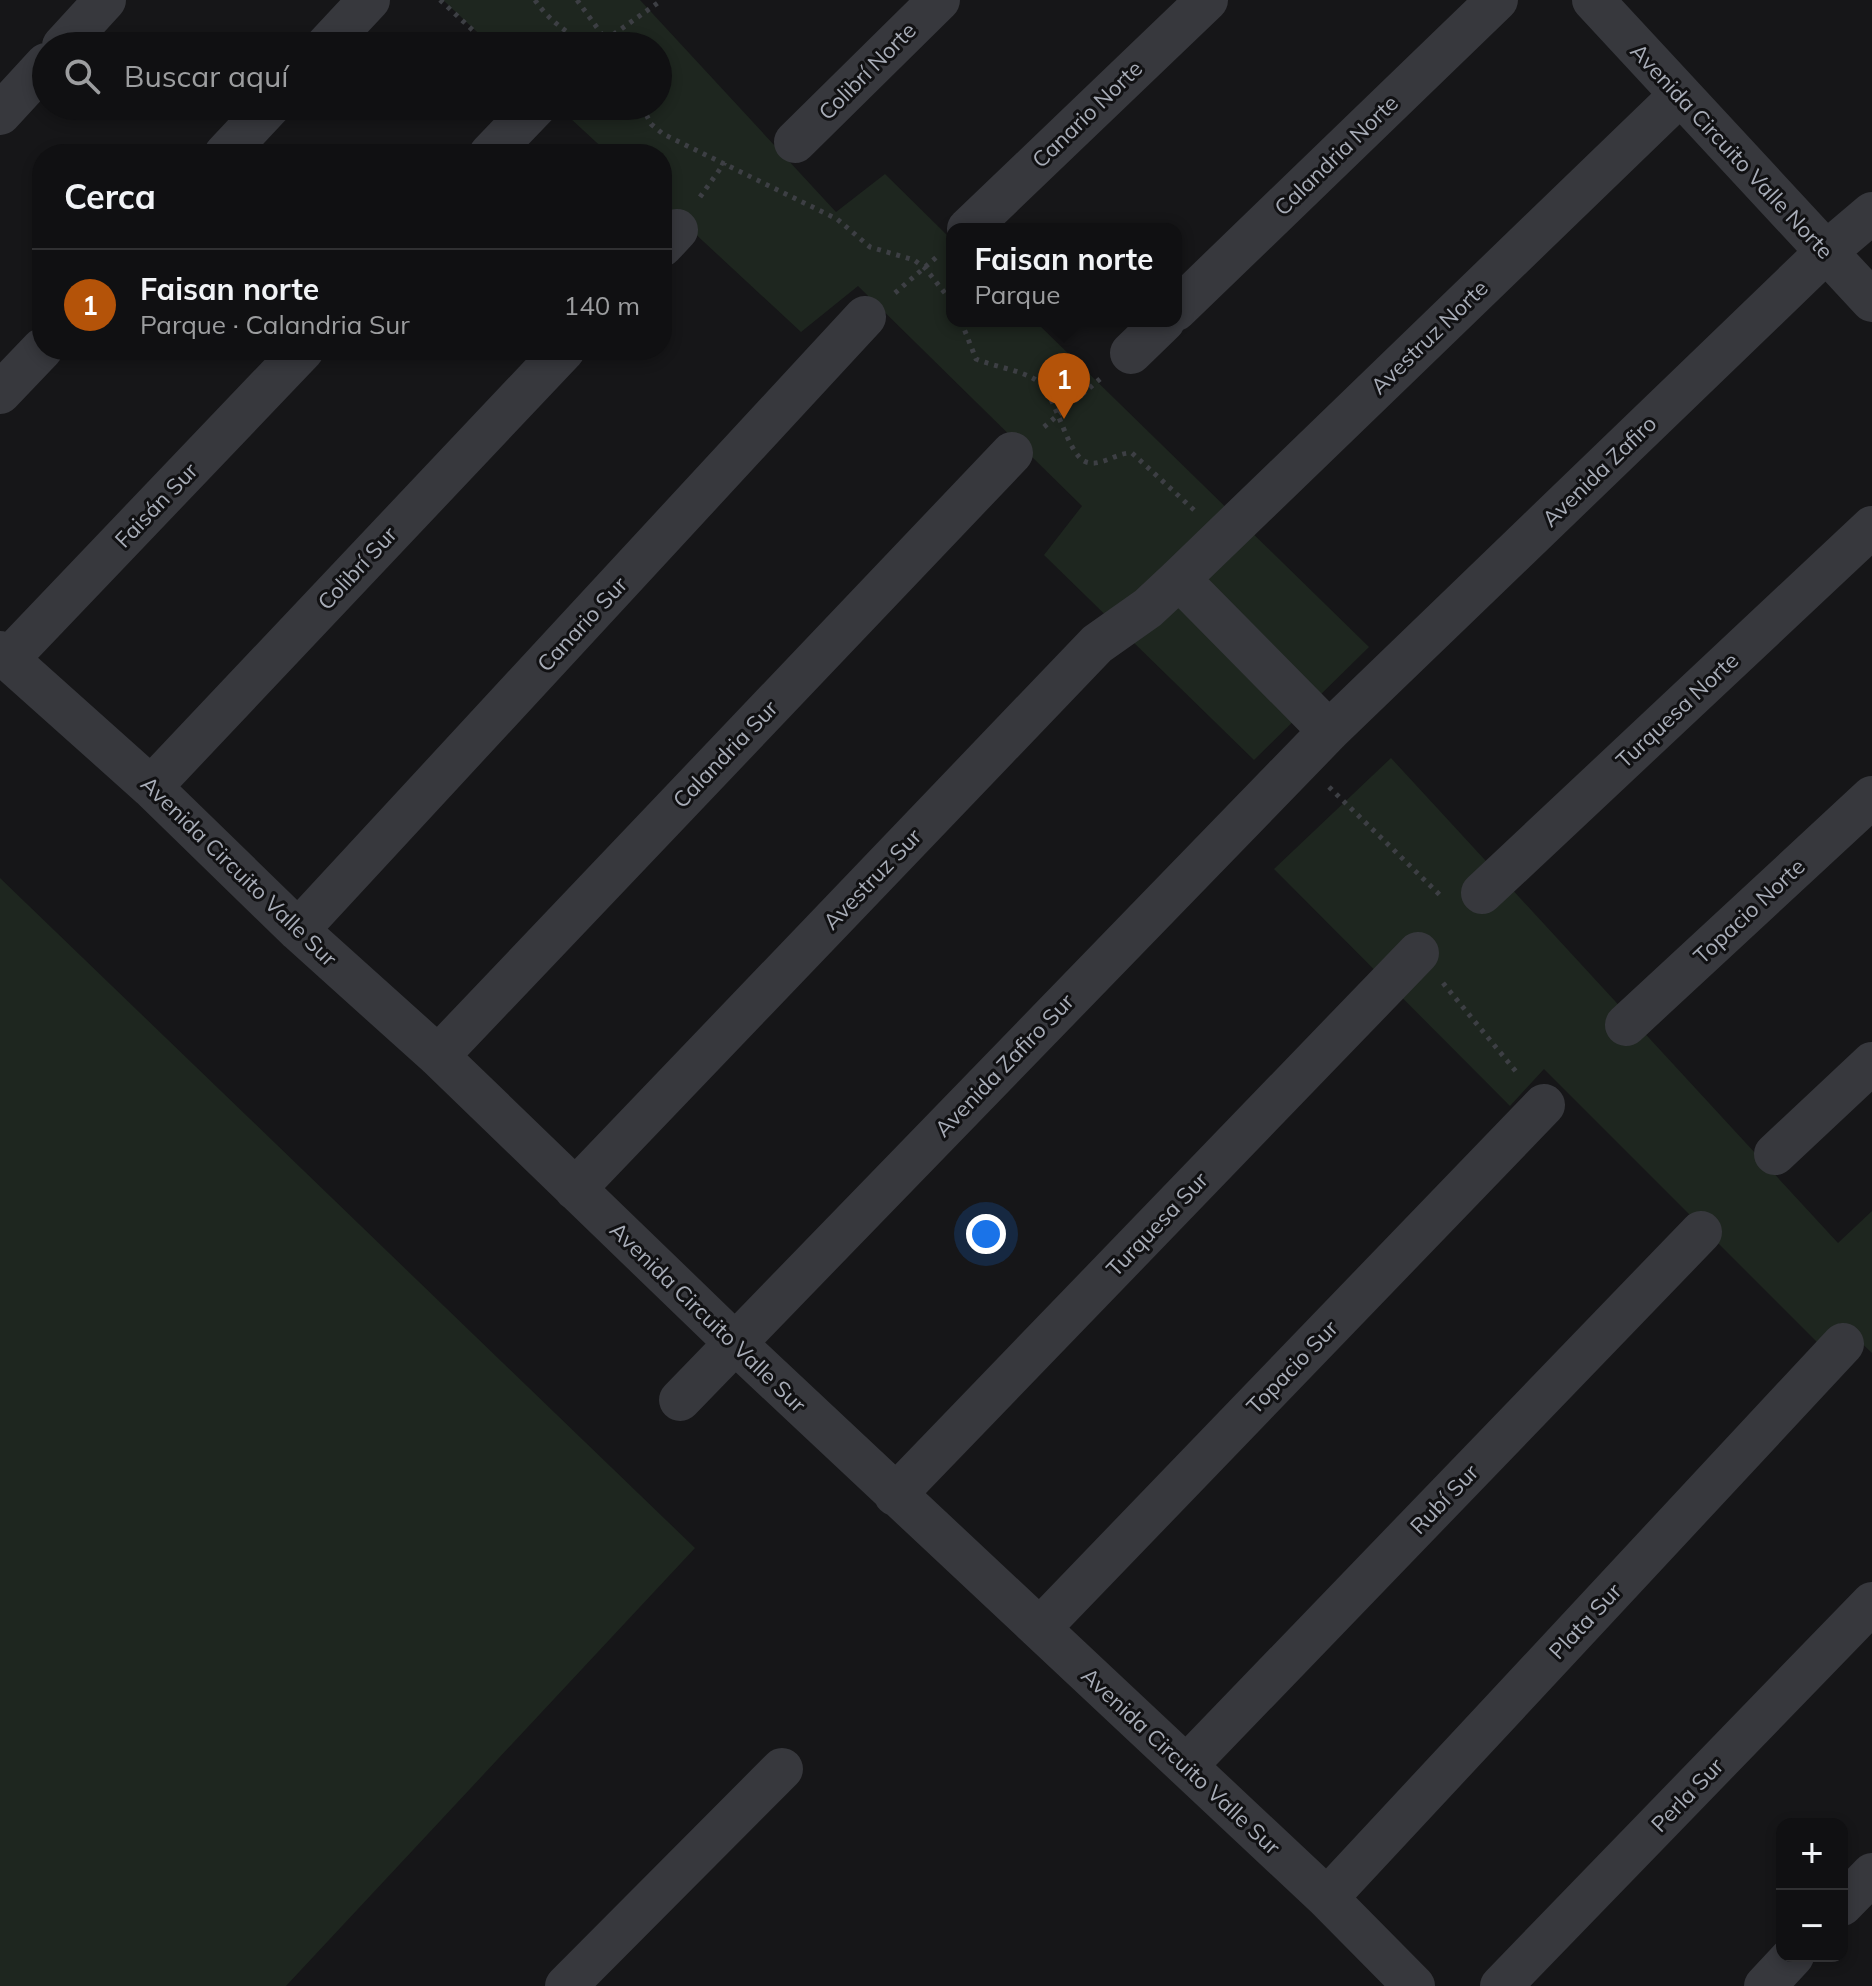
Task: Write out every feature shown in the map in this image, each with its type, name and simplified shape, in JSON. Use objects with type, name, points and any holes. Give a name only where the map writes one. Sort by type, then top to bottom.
[{"type":"street","points":[[76,32],[105,0]]},
{"type":"street","points":[[339,32],[369,0]]},
{"type":"street","name":"Colibrí Norte","points":[[795,142],[939,0]]},
{"type":"street","name":"Canario Norte","points":[[973,223],[1207,0]]},
{"type":"street","name":"Calandria Norte","points":[[1182,304],[1497,0]]},
{"type":"street","name":"Avenida Circuito Valle Norte","points":[[1593,0],[1872,301]]},
{"type":"street","points":[[0,114],[32,79]]},
{"type":"street","name":"Avestruz Norte","points":[[1179,579],[1680,95]]},
{"type":"street","points":[[234,144],[257,120]]},
{"type":"street","points":[[500,144],[523,120]]},
{"type":"street","name":"Avenida Zafiro","points":[[1315,746],[1826,252],[1872,213]]},
{"type":"street","name":"Canario Sur","points":[[298,930],[865,317]]},
{"type":"street","points":[[1131,353],[1158,327]]},
{"type":"street","points":[[0,393],[32,359]]},
{"type":"street","name":"Faisán Sur","points":[[4,656],[293,360]]},
{"type":"street","name":"Colibrí Sur","points":[[151,787],[555,360]]},
{"type":"street","name":"Calandria Sur","points":[[438,1056],[1012,453]]},
{"type":"street","name":"Turquesa Norte","points":[[1466,898],[1872,527]]},
{"type":"street","points":[[1179,579],[1315,746]]},
{"type":"street","name":"Avestruz Sur","points":[[575,1189],[1097,644],[1148,608],[1179,579]]},
{"type":"street","name":"Avenida Circuito Valle Sur","points":[[4,656],[151,787],[298,930],[438,1056],[895,1495],[1327,1898],[1414,1986]]},
{"type":"street","name":"Avenida Zafiro Sur","points":[[680,1400],[1315,746]]},
{"type":"street","name":"Topacio Norte","points":[[1626,1025],[1872,797]]},
{"type":"street","name":"Turquesa Sur","points":[[895,1495],[1418,953]]},
{"type":"street","points":[[1775,1154],[1872,1063]]},
{"type":"street","name":"Topacio Sur","points":[[1040,1628],[1544,1105]]},
{"type":"street","name":"Rubí Sur","points":[[1186,1766],[1701,1232]]},
{"type":"street","name":"Plata Sur","points":[[1327,1898],[1843,1344]]},
{"type":"street","name":"Perla Sur","points":[[1501,1986],[1872,1603]]},
{"type":"street","points":[[566,1986],[782,1769]]},
{"type":"street","points":[[1848,1899],[1872,1874]]},
{"type":"street","points":[[1765,1986],[1787,1962]]},
{"type":"path","points":[[440,0],[475,32]]},
{"type":"path","points":[[535,0],[545,15],[567,32]]},
{"type":"path","points":[[577,0],[600,32]]},
{"type":"path","points":[[617,32],[662,0]]},
{"type":"path","points":[[649,120],[663,134],[837,219],[870,247],[901,255],[925,268],[946,294]]},
{"type":"path","points":[[865,317],[946,248]]},
{"type":"path","points":[[963,327],[976,359],[1029,376],[1040,384],[1075,452],[1083,460],[1094,464],[1124,452],[1139,457],[1222,538]]},
{"type":"path","points":[[1012,453],[1131,353]]},
{"type":"path","points":[[1315,746],[1466,898]]},
{"type":"path","points":[[1418,953],[1544,1105]]},
{"type":"shaded area","points":[[443,0],[640,0],[670,32],[477,32]]},
{"type":"shaded area","points":[[672,35],[836,212],[885,174],[946,234],[946,327],[1041,327],[1369,647],[1254,760],[1044,555],[1082,506],[858,286],[801,332],[672,212],[672,144],[598,144],[572,120],[672,120]]},
{"type":"shaded area","points":[[1391,758],[1838,1243],[1872,1211],[1872,1353],[1840,1323],[1819,1344],[1544,1069],[1510,1106],[1274,869]]},
{"type":"shaded area","points":[[0,878],[695,1548],[286,1986],[0,1986]]},
{"type":"place","name":"Faisan norte","points":[[1064,419]]}]
